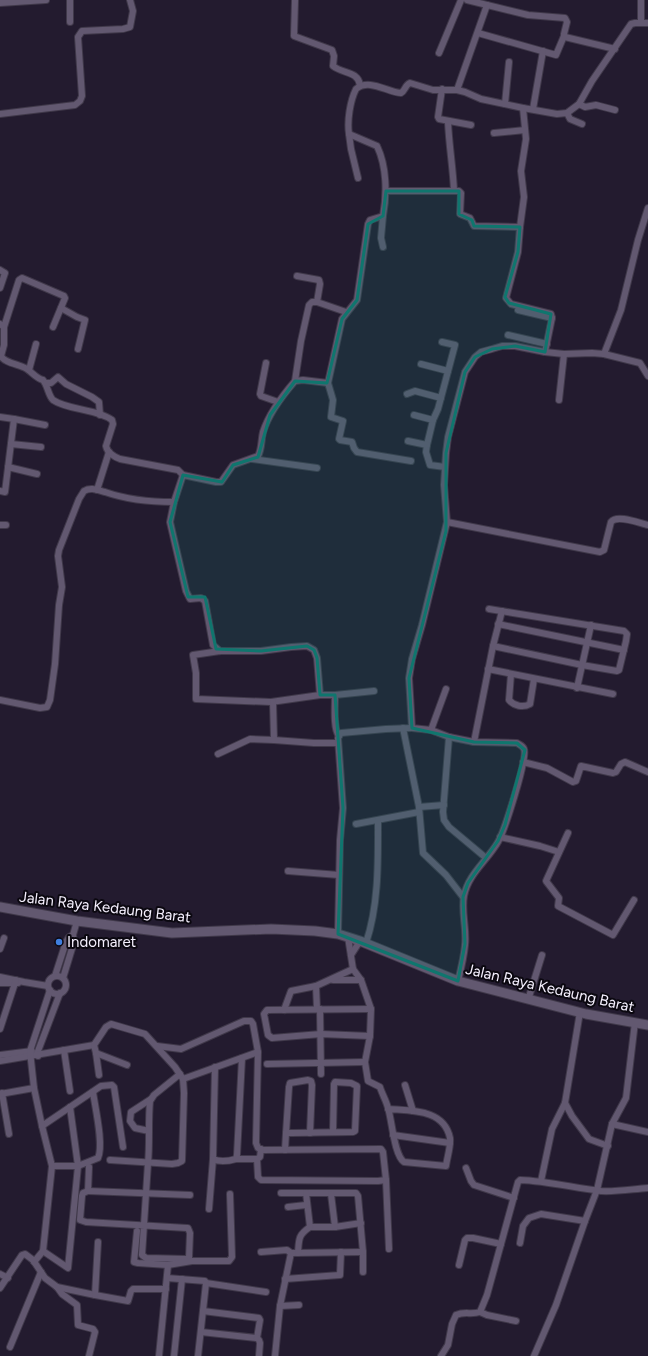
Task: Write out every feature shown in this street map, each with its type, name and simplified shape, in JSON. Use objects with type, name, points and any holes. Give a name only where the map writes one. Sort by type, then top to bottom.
[{"type":"street","points":[[0,3],[46,0]]},
{"type":"street","points":[[70,0],[70,22]]},
{"type":"street","points":[[0,114],[75,105],[80,101],[82,96],[79,33],[82,31],[123,29],[130,27],[133,11],[130,0]]},
{"type":"street","points":[[294,0],[294,36],[332,50],[334,56],[333,66],[341,71],[355,75],[360,86]]},
{"type":"street","points":[[439,53],[461,0]]},
{"type":"street","points":[[467,0],[528,15],[565,18],[567,22],[564,36],[556,55],[478,33]]},
{"type":"street","points":[[358,178],[351,149],[348,127],[354,94],[356,89],[360,86],[375,86],[400,93],[403,92],[407,84],[410,83],[433,90],[457,90],[481,99],[523,108],[557,114],[567,113],[579,104],[592,81],[631,24],[645,23],[641,0]]},
{"type":"street","points":[[457,90],[487,5]]},
{"type":"street","points":[[564,36],[615,49]]},
{"type":"street","points":[[533,109],[543,51]]},
{"type":"street","points":[[505,104],[509,62]]},
{"type":"street","points":[[442,89],[438,118],[448,122],[471,125]]},
{"type":"street","points":[[579,104],[585,107],[596,105],[615,110]]},
{"type":"street","points":[[523,108],[526,150],[521,170],[524,197],[518,252],[506,298],[511,304],[550,313],[552,315],[545,352]]},
{"type":"street","points":[[567,113],[570,119],[582,124]]},
{"type":"street","points":[[448,122],[454,191]]},
{"type":"street","points":[[494,133],[525,130]]},
{"type":"street","points":[[349,134],[377,146],[379,150],[386,191],[381,238],[383,247]]},
{"type":"street","points":[[386,191],[461,192],[460,214],[470,218],[474,226],[520,227]]},
{"type":"street","points":[[604,354],[621,310],[641,229],[648,208]]},
{"type":"street","points":[[383,216],[370,220],[368,224],[357,300],[342,319],[328,382],[333,400],[331,417],[343,421],[339,439],[352,442],[354,448],[358,452],[411,461]]},
{"type":"street","points":[[641,229],[648,231]]},
{"type":"street","points":[[0,270],[5,273],[0,288]]},
{"type":"street","points":[[296,276],[320,281],[317,302]]},
{"type":"street","points":[[53,327],[65,298],[63,295],[22,278],[19,280],[2,325],[4,343],[0,356],[3,359],[29,370],[37,378],[44,380],[53,399],[65,405],[112,420],[113,424],[106,446],[109,452],[120,460],[178,470],[183,475],[222,482],[231,466],[256,458],[259,454],[263,432],[270,415],[294,381],[309,305],[312,302],[317,302],[346,312]]},
{"type":"street","points":[[61,308],[85,320],[78,349]]},
{"type":"street","points":[[515,309],[552,318]]},
{"type":"street","points":[[508,336],[547,344]]},
{"type":"street","points":[[442,342],[455,346],[438,409],[433,420],[426,452],[430,465],[445,467]]},
{"type":"street","points":[[29,370],[36,344]]},
{"type":"street","points":[[412,728],[409,678],[411,665],[447,522],[444,485],[448,437],[465,372],[475,357],[482,352],[502,346],[515,346],[564,354],[604,354],[640,363],[648,376]]},
{"type":"street","points":[[559,400],[564,354]]},
{"type":"street","points":[[266,363],[260,394],[261,396],[278,402]]},
{"type":"street","points":[[421,364],[448,371]]},
{"type":"street","points":[[46,383],[51,383],[58,377],[66,384],[92,397],[98,402],[100,415]]},
{"type":"street","points":[[294,381],[303,380],[328,382]]},
{"type":"street","points":[[407,394],[415,391],[441,398]]},
{"type":"street","points":[[414,415],[433,420]]},
{"type":"street","points":[[0,417],[45,425]]},
{"type":"street","points":[[0,491],[5,492],[14,419]]},
{"type":"street","points":[[408,441],[427,445]]},
{"type":"street","points":[[11,444],[41,448]]},
{"type":"street","points":[[97,490],[109,452]]},
{"type":"street","points":[[251,459],[317,468]]},
{"type":"street","points":[[8,467],[37,474]]},
{"type":"street","points":[[183,475],[174,502],[170,522],[186,591],[190,598],[201,598],[205,600],[213,645],[220,651]]},
{"type":"street","points":[[0,700],[40,708],[47,707],[50,700],[62,587],[58,556],[59,550],[82,493],[88,488],[138,500],[174,502]]},
{"type":"street","points":[[447,522],[600,552],[604,550],[613,519],[618,518],[648,525]]},
{"type":"street","points":[[489,609],[591,625],[625,632],[627,634],[619,670],[617,671],[493,646]]},
{"type":"street","points":[[474,742],[488,669],[502,611]]},
{"type":"street","points":[[498,624],[624,650]]},
{"type":"street","points":[[577,688],[591,625]]},
{"type":"street","points":[[320,695],[317,658],[314,650],[307,646],[261,651],[220,651],[193,655],[196,673],[196,699],[273,702],[320,695],[374,691]]},
{"type":"street","points":[[488,669],[613,694]]},
{"type":"street","points":[[511,674],[509,700],[512,703],[522,706],[530,704],[534,679]]},
{"type":"street","points":[[430,730],[446,689]]},
{"type":"street","points":[[335,695],[336,728],[339,736],[338,743],[343,808],[340,840],[338,934]]},
{"type":"street","points":[[273,702],[274,740]]},
{"type":"street","points":[[404,728],[419,809],[423,854],[446,875],[464,897]]},
{"type":"street","points":[[339,736],[341,733],[412,728],[430,730],[449,737],[474,742],[517,743],[523,746],[525,750],[505,825],[500,837],[468,883],[464,897],[465,944],[458,981]]},
{"type":"street","points":[[449,737],[444,820],[449,827],[486,858]]},
{"type":"street","points":[[218,754],[250,740],[338,743]]},
{"type":"street","points":[[523,762],[547,768],[572,782],[576,781],[581,766],[613,773],[616,772],[621,764],[625,762],[648,772]]},
{"type":"street","points":[[356,824],[378,821],[419,809],[444,805]]},
{"type":"street","points":[[351,955],[363,942],[373,920],[378,863],[378,821]]},
{"type":"street","points":[[568,833],[546,881],[559,898],[558,906],[613,935],[634,900]]},
{"type":"street","points":[[500,837],[545,847],[559,852]]},
{"type":"street","points":[[288,871],[339,875]]},
{"type":"street","name":"Jalan Raya Kedaung Barat","points":[[0,907],[77,921],[172,933],[271,929],[315,931],[338,934],[363,942],[458,981],[528,1000],[648,1025]]},
{"type":"street","points":[[34,1262],[43,1251],[52,1166],[34,1088],[30,1054],[50,980],[55,976],[66,942],[72,935],[77,921]]},
{"type":"street","points":[[38,1053],[60,993],[66,987],[63,978],[74,942],[72,935]]},
{"type":"street","points":[[348,937],[353,969],[361,980],[372,1009],[370,1036],[365,1062],[368,1081],[380,1087],[388,1108],[393,1136],[400,1158],[404,1162],[446,1166],[450,1139],[444,1123],[436,1116],[388,1108]]},
{"type":"street","points":[[0,949],[4,938]]},
{"type":"street","points":[[528,1000],[542,955]]},
{"type":"street","points":[[284,1010],[291,991],[316,986],[353,969]]},
{"type":"street","points":[[55,976],[63,978]]},
{"type":"street","points":[[0,977],[49,988],[53,992],[60,993]]},
{"type":"street","points":[[331,980],[361,980]]},
{"type":"street","points":[[0,983],[15,981]]},
{"type":"street","points":[[0,1030],[15,981]]},
{"type":"street","points":[[316,986],[321,1034],[321,1074]]},
{"type":"street","points":[[370,1036],[321,1034],[272,1038],[269,1037],[264,1014],[268,1010],[372,1009]]},
{"type":"street","points":[[541,1181],[552,1129],[565,1103],[580,1012]]},
{"type":"street","points":[[154,1042],[181,1049],[244,1021],[251,1021],[253,1024],[258,1052],[256,1143],[258,1148],[285,1150],[381,1149],[383,1152],[386,1180],[389,1249]]},
{"type":"street","points":[[534,1356],[566,1279],[597,1190],[612,1124],[627,1096],[635,1022]]},
{"type":"street","points":[[0,1055],[45,1053],[94,1045],[106,1027],[111,1024],[145,1034],[154,1042],[181,1077],[184,1093],[182,1161],[172,1164],[110,1160]]},
{"type":"street","points":[[34,1038],[42,1040]]},
{"type":"street","points":[[94,1045],[99,1075]]},
{"type":"street","points":[[64,1050],[70,1092]]},
{"type":"street","points":[[149,1131],[135,1128],[130,1121],[131,1112],[151,1099],[154,1095],[181,1077],[258,1052]]},
{"type":"street","points":[[96,1053],[127,1065]]},
{"type":"street","points":[[0,1061],[30,1054]]},
{"type":"street","points":[[236,1159],[242,1058]]},
{"type":"street","points":[[267,1064],[365,1062]]},
{"type":"street","points":[[210,1209],[213,1159],[215,1067]]},
{"type":"street","points":[[285,1150],[290,1083],[308,1080],[311,1081],[310,1133]]},
{"type":"street","points":[[286,1133],[352,1132],[356,1131],[358,1089],[357,1086],[351,1083],[335,1082],[334,1084],[333,1132]]},
{"type":"street","points":[[42,1126],[102,1086],[112,1085],[114,1087],[123,1147]]},
{"type":"street","points":[[405,1085],[413,1111]]},
{"type":"street","points":[[9,1134],[1,1094],[34,1088]]},
{"type":"street","points":[[52,1166],[78,1166],[98,1158],[101,1144],[93,1092]]},
{"type":"street","points":[[151,1099],[148,1163],[146,1194],[144,1225],[142,1255],[143,1257],[189,1258],[190,1233],[188,1228],[144,1225],[80,1220],[83,1192],[88,1191],[146,1194],[190,1196]]},
{"type":"street","points":[[565,1103],[572,1116],[589,1139],[608,1146]]},
{"type":"street","points":[[43,1251],[68,1268],[78,1166],[70,1107]]},
{"type":"street","points":[[612,1124],[648,1132]]},
{"type":"street","points":[[393,1136],[450,1143]]},
{"type":"street","points":[[261,1149],[260,1157],[257,1159],[258,1177],[261,1180],[386,1180]]},
{"type":"street","points":[[213,1159],[218,1161],[257,1159]]},
{"type":"street","points":[[88,1191],[89,1167]]},
{"type":"street","points":[[466,1168],[474,1185],[514,1198]]},
{"type":"street","points":[[480,1312],[487,1295],[518,1182],[520,1180],[541,1181],[575,1188],[597,1190],[648,1188]]},
{"type":"street","points":[[281,1193],[356,1193],[358,1196],[363,1252],[363,1272]]},
{"type":"street","points":[[306,1193],[306,1205],[310,1227]]},
{"type":"street","points":[[137,1231],[134,1262],[168,1264],[229,1261],[231,1259],[230,1194]]},
{"type":"street","points":[[331,1194],[335,1227]]},
{"type":"street","points":[[288,1207],[306,1205]]},
{"type":"street","points":[[520,1243],[523,1226],[529,1218],[541,1214],[585,1221]]},
{"type":"street","points":[[298,1253],[299,1238],[302,1232],[310,1227],[335,1227],[360,1223]]},
{"type":"street","points":[[459,1265],[465,1240],[467,1238],[474,1238],[501,1244]]},
{"type":"street","points":[[95,1295],[98,1242]]},
{"type":"street","points":[[261,1252],[287,1250],[291,1253],[363,1252]]},
{"type":"street","points":[[285,1279],[340,1275],[340,1252]]},
{"type":"street","points":[[275,1356],[280,1306],[291,1253]]},
{"type":"street","points":[[0,1288],[22,1255],[25,1254],[34,1262],[45,1278],[57,1286],[128,1301],[130,1291],[133,1289],[166,1289]]},
{"type":"street","points":[[159,1356],[168,1264]]},
{"type":"street","points":[[10,1347],[41,1272]]},
{"type":"street","points":[[0,1274],[8,1278]]},
{"type":"street","points":[[167,1278],[205,1281],[206,1283],[266,1292]]},
{"type":"street","points":[[174,1356],[182,1279]]},
{"type":"street","points":[[198,1356],[206,1283]]},
{"type":"street","points":[[57,1286],[62,1294],[77,1305],[78,1325],[93,1329],[95,1332],[89,1356]]},
{"type":"street","points":[[280,1306],[299,1305]]},
{"type":"street","points":[[203,1311],[259,1318],[257,1338],[260,1343],[259,1356]]},
{"type":"street","points":[[441,1356],[448,1345],[452,1324],[456,1315],[462,1312],[475,1314],[480,1312],[487,1315],[516,1321]]},
{"type":"street","points":[[201,1332],[257,1338]]},
{"type":"highlighted area","points":[[386,191],[459,191],[459,214],[472,220],[474,226],[520,227],[518,252],[505,297],[509,303],[551,314],[547,344],[545,352],[515,346],[492,349],[475,357],[465,372],[446,453],[446,531],[409,678],[412,728],[474,742],[517,743],[525,750],[505,825],[498,841],[468,883],[463,897],[465,944],[458,981],[338,934],[343,808],[335,695],[320,695],[317,658],[314,650],[307,646],[261,651],[216,649],[205,597],[188,597],[170,522],[183,475],[222,482],[233,465],[258,457],[270,415],[295,381],[327,383],[342,319],[357,300],[368,224],[383,216]]},
{"type":"place","name":"Indomaret","points":[[59,942]]}]
